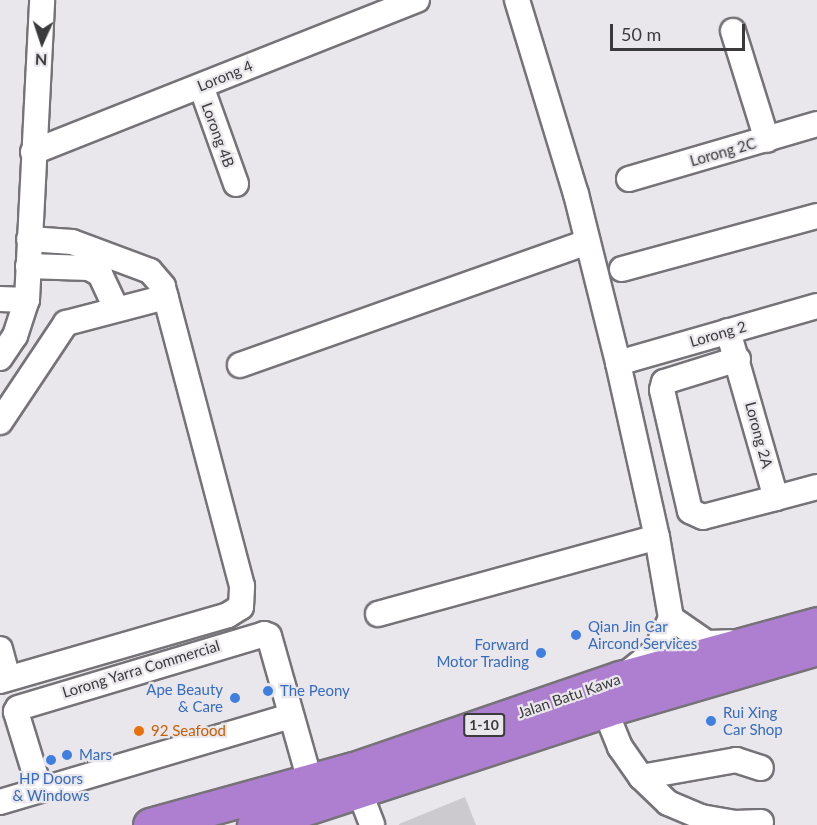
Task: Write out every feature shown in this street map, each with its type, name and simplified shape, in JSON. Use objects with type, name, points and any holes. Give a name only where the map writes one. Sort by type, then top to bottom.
[{"type":"highway","name":"Jalan Batu Kawa","points":[[254,825],[310,805],[620,678],[817,624]]},
{"type":"highway","name":"Jalan Batu Kawa","points":[[150,825],[310,805],[360,793],[605,710],[817,648]]},
{"type":"street","points":[[0,358],[15,336],[27,300],[42,0]]},
{"type":"street","name":"Lorong 4","points":[[33,152],[417,0]]},
{"type":"street","points":[[517,0],[576,194],[585,243],[618,363],[657,537],[671,618],[651,655],[620,678]]},
{"type":"street","points":[[733,31],[767,140]]},
{"type":"street","name":"Lorong 4B","points":[[201,86],[236,184]]},
{"type":"street","name":"Lorong 2C","points":[[629,179],[817,124]]},
{"type":"street","points":[[622,269],[817,216]]},
{"type":"street","points":[[0,649],[4,679],[228,615],[241,606],[242,586],[166,297],[158,278],[150,271],[72,242],[29,239]]},
{"type":"street","points":[[240,365],[585,243]]},
{"type":"street","points":[[28,266],[89,268],[100,274],[116,309]]},
{"type":"street","points":[[0,422],[66,323],[166,297]]},
{"type":"street","points":[[0,299],[27,300]]},
{"type":"street","name":"Lorong 2","points":[[618,363],[817,306]]},
{"type":"street","name":"Lorong 2A","points":[[728,331],[738,359],[776,498]]},
{"type":"street","points":[[738,359],[664,382],[662,390],[690,511],[703,517],[817,487]]},
{"type":"street","points":[[378,614],[657,537]]},
{"type":"street","points":[[671,618],[707,643],[759,640]]},
{"type":"street","name":"Lorong Yarra Commercial","points":[[40,790],[16,712],[18,708],[257,634],[269,636],[291,716]]},
{"type":"street","points":[[605,710],[620,747],[641,777],[668,803],[701,817],[735,823],[761,822]]},
{"type":"street","points":[[0,802],[291,716],[310,805]]},
{"type":"street","points":[[641,777],[736,760],[761,768]]},
{"type":"street","points":[[360,793],[372,825]]},
{"type":"building","points":[[465,797],[476,825],[399,825],[399,824]]},
{"type":"place","name":"Qian Jin Car Aircond Services","points":[[576,635]]},
{"type":"place","name":"Forward Motor Trading","points":[[541,653]]},
{"type":"place","name":"The Peony","points":[[268,691]]},
{"type":"place","name":"Ape Beauty & Care","points":[[235,698]]},
{"type":"place","name":"Rui Xing Car Shop","points":[[711,721]]},
{"type":"place","name":"92 Seafood","points":[[139,731]]},
{"type":"place","name":"Mars","points":[[67,755]]},
{"type":"place","name":"HP Doors & Windows","points":[[51,760]]}]
